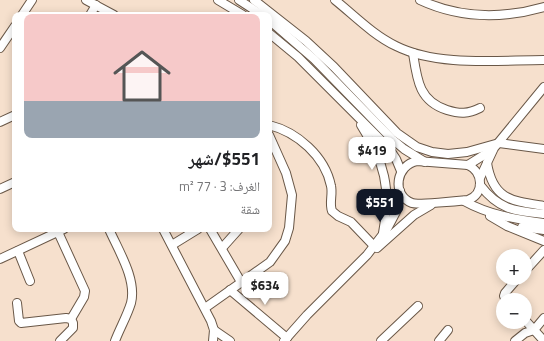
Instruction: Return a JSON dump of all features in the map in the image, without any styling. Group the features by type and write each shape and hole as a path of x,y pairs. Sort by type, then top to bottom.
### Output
{"street":[{"path":"24,12 32,0"},
{"path":"86,0 109,12"},
{"path":"218,0 238,12"},
{"path":"239,0 257,12"},
{"path":"254,0 270,12"},
{"path":"335,0 375,33 396,46 413,53 437,59 455,60 544,60"},
{"path":"420,0 444,9 471,15 511,15 544,7"},
{"path":"92,12 96,5"},
{"path":"272,14 320,54 390,131 404,149 425,162"},
{"path":"272,23 314,59 390,131 422,149 437,153 461,153 497,145 544,149"},
{"path":"0,48 12,30"},
{"path":"272,36 298,58 388,147 396,159 401,171"},
{"path":"413,53 420,89 428,100 439,107 458,113 470,113 480,108"},
{"path":"544,87 497,145 487,163 480,181 478,192 474,197 464,201 440,201 420,204 413,203 406,200 400,191 398,182 401,171 413,162 468,165 474,168 480,181 494,201 544,214"},
{"path":"352,110 374,146 381,166 387,201 382,236"},
{"path":"0,122 12,116"},
{"path":"272,126 283,129 296,136 313,151 331,183 332,211 338,216 351,222 374,246"},
{"path":"205,308 270,262 285,241 289,228 292,208 290,184 272,142"},
{"path":"468,165 497,145"},
{"path":"487,163 489,175 496,189 514,206 544,206"},
{"path":"0,189 12,183"},
{"path":"367,255 391,224 396,212 400,191"},
{"path":"230,290 286,339 367,255 414,215 440,201"},
{"path":"464,201 483,210 509,218 544,223"},
{"path":"483,210 507,226 544,241"},
{"path":"507,226 544,230"},
{"path":"0,259 57,232"},
{"path":"62,232 85,291 84,297 71,319"},
{"path":"110,232 127,270 132,292 128,313 115,341"},
{"path":"165,232 205,308 214,330 213,341"},
{"path":"172,245 193,232"},
{"path":"212,232 241,282"},
{"path":"222,248 236,232"},
{"path":"532,263 544,250"},
{"path":"18,251 30,281"},
{"path":"505,293 512,285"},
{"path":"17,303 19,321 21,323 66,318 71,319"},
{"path":"381,341 418,306"},
{"path":"515,341 525,333 534,330 544,318"},
{"path":"60,341 67,336 73,328 74,323 71,319"},
{"path":"214,330 230,341"},
{"path":"439,341 448,330"},
{"path":"534,330 544,341"}]}
